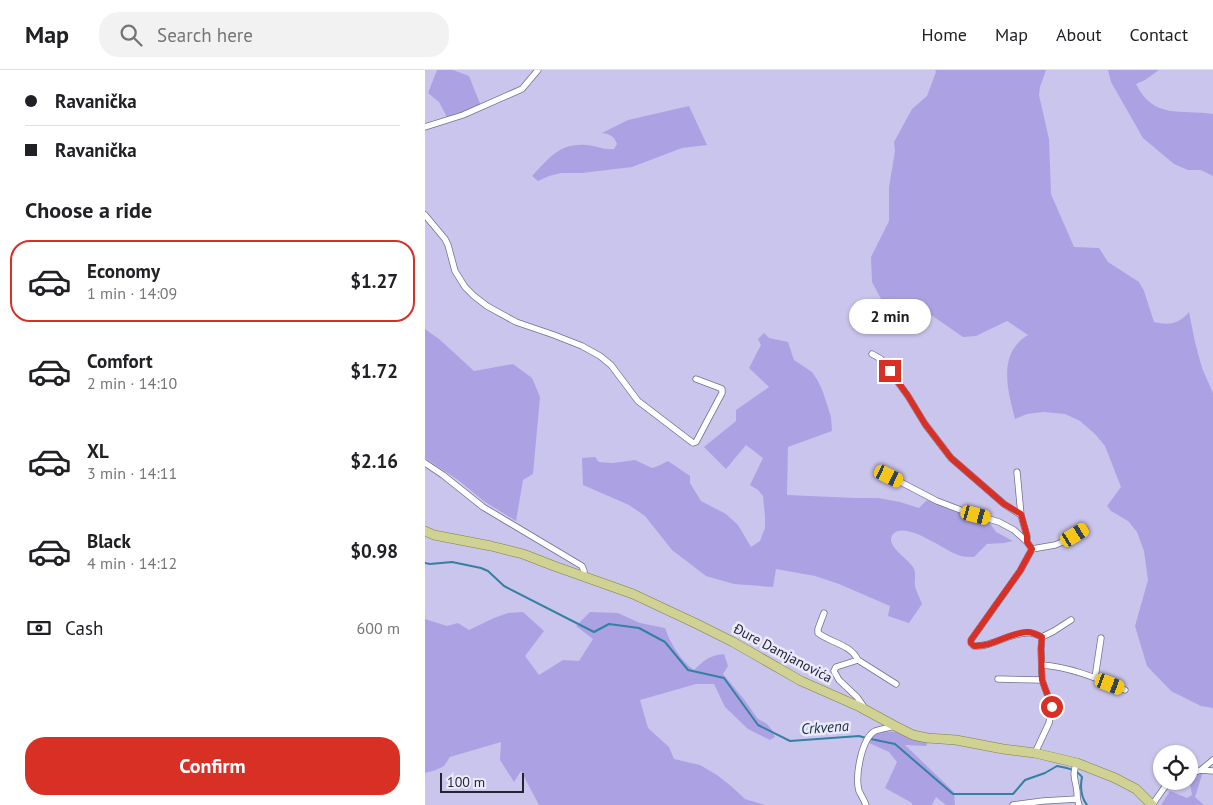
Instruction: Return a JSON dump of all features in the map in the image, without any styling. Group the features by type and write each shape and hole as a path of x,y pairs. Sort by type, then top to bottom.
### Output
{"main road":[{"name":"Đure Damjanovića","path":"425,531 523,554 633,594 733,642 801,681 867,710 913,735 1035,753 1075,768 1115,778 1136,789 1152,805"}],"street":[{"path":"425,127 463,115 522,89 538,70"},
{"path":"425,215 445,239 455,271 465,287 475,296 487,306 516,322 582,346 600,356 611,365 638,401 693,443 697,442 722,393 722,389 696,379"},
{"path":"872,354 881,359 908,396 925,424 951,458 1004,504 1021,514"},
{"path":"425,463 483,507 582,566 584,577"},
{"path":"1017,472 1021,514 1027,542"},
{"path":"889,476 937,501 999,522 1014,530 1032,549"},
{"path":"1032,549 1055,545 1085,530"},
{"path":"1032,549 1020,571 971,640 971,643 974,646 989,645 1011,636 1029,632 1042,637 1071,620"},
{"path":"824,613 818,633 849,648 858,660 896,684"},
{"path":"1035,753 1049,723 1052,707 1042,680 1042,637"},
{"path":"1095,678 1101,638"},
{"path":"858,660 837,667 834,671 839,680 857,697 867,710"},
{"path":"1042,665 1061,667 1125,690"},
{"path":"998,679 1042,680"},
{"path":"866,805 859,790 857,777 866,742 876,731 895,726"},
{"path":"1198,771 1213,760"},
{"path":"1013,805 1043,801 1071,800 1078,802 1075,768"},
{"path":"1201,770 1213,771"},
{"path":"1152,805 1163,790"}],"shaded area":[{"path":"437,70 453,70 469,76 481,106 448,119 439,102 428,93"},
{"path":"935,70 1046,70 1039,95 1049,139 1051,194 1074,247 1099,248 1108,262 1139,282 1144,291 1154,322 1164,324 1177,322 1189,312 1202,368 1213,393 1213,708 1201,706 1171,691 1147,666 1135,626 1148,580 1144,551 1137,532 1128,521 1111,511 1107,506 1121,487 1105,446 1080,421 1065,414 1043,412 1027,414 1015,419 1008,389 1007,369 1013,350 1028,335 1007,321 976,336 963,337 911,301 881,299 872,282 871,257 889,221 889,187 895,151 894,142 912,109 927,96 936,72"},
{"path":"1108,70 1159,70 1136,84 1151,103 1169,111 1213,114 1213,176 1201,170 1188,170 1174,164 1143,138 1111,82"},
{"path":"689,106 707,145 682,148 632,167 582,173 561,173 538,181 532,176 550,157 562,149 569,146 587,145 614,149 617,144 615,139 602,133 628,120"},
{"path":"425,329 439,339 474,371 513,364 532,378 540,397 533,474 523,480 516,521 485,502 458,480 425,458"},
{"path":"764,333 769,338 788,342 794,360 812,372 823,392 831,417 832,431 788,447 787,495 878,498 919,508 927,500 969,517 989,522 996,532 1013,541 987,544 974,557 968,557 958,555 908,531 894,533 891,538 892,544 914,569 915,586 922,604 909,623 888,616 890,606 815,576 776,569 773,587 734,584 706,576 672,550 645,516 629,505 583,485 582,458 595,457 599,462 613,463 635,460 652,468 668,461 690,476 690,483 701,501 726,514 738,525 751,547 760,541 765,528 763,496 750,485 763,458 746,445 726,469 704,447 736,421 736,410 769,387 749,368 761,345 758,339"},
{"path":"523,612 544,631 525,656 539,675 563,660 579,661 593,639 576,626 590,612 618,613 640,623 665,628 677,651 694,670 708,659 724,654 728,666 723,674 758,719 767,724 772,730 775,737 770,740 748,729 725,707 714,684 696,684 640,700 648,728 669,747 674,759 700,765 717,775 745,799 765,805 539,805 521,771 514,782 500,760 501,742 450,757 444,766 425,773 425,619 447,626 458,623 469,630 508,613"},
{"path":"879,731 899,732 928,742 926,746 905,745 954,792 955,805 946,805 936,797 932,805 912,805 912,803 885,788 897,762 889,752 867,742"},
{"path":"1203,772 1198,788 1198,774"},
{"path":"1191,790 1197,790 1195,797 1204,805 1161,805 1170,791 1187,798 1192,795"}],"waterway":[{"name":"Crkvena","path":"425,563 452,562 481,568 488,571 504,586 594,632 609,624 639,628 665,642 688,670 724,678 758,725 790,741 859,736 866,738"},
{"name":"Crkvena","path":"871,739 895,744 953,794 1013,794 1025,780 1045,773 1057,766 1071,769 1082,777 1081,792 1087,805"}],"route":[{"path":"890,371 925,424 951,458 1004,504 1021,514 1027,542 1032,549 1020,571 971,640 971,643 974,646 989,645 1011,636 1029,632 1042,637 1042,680 1052,707"}]}
